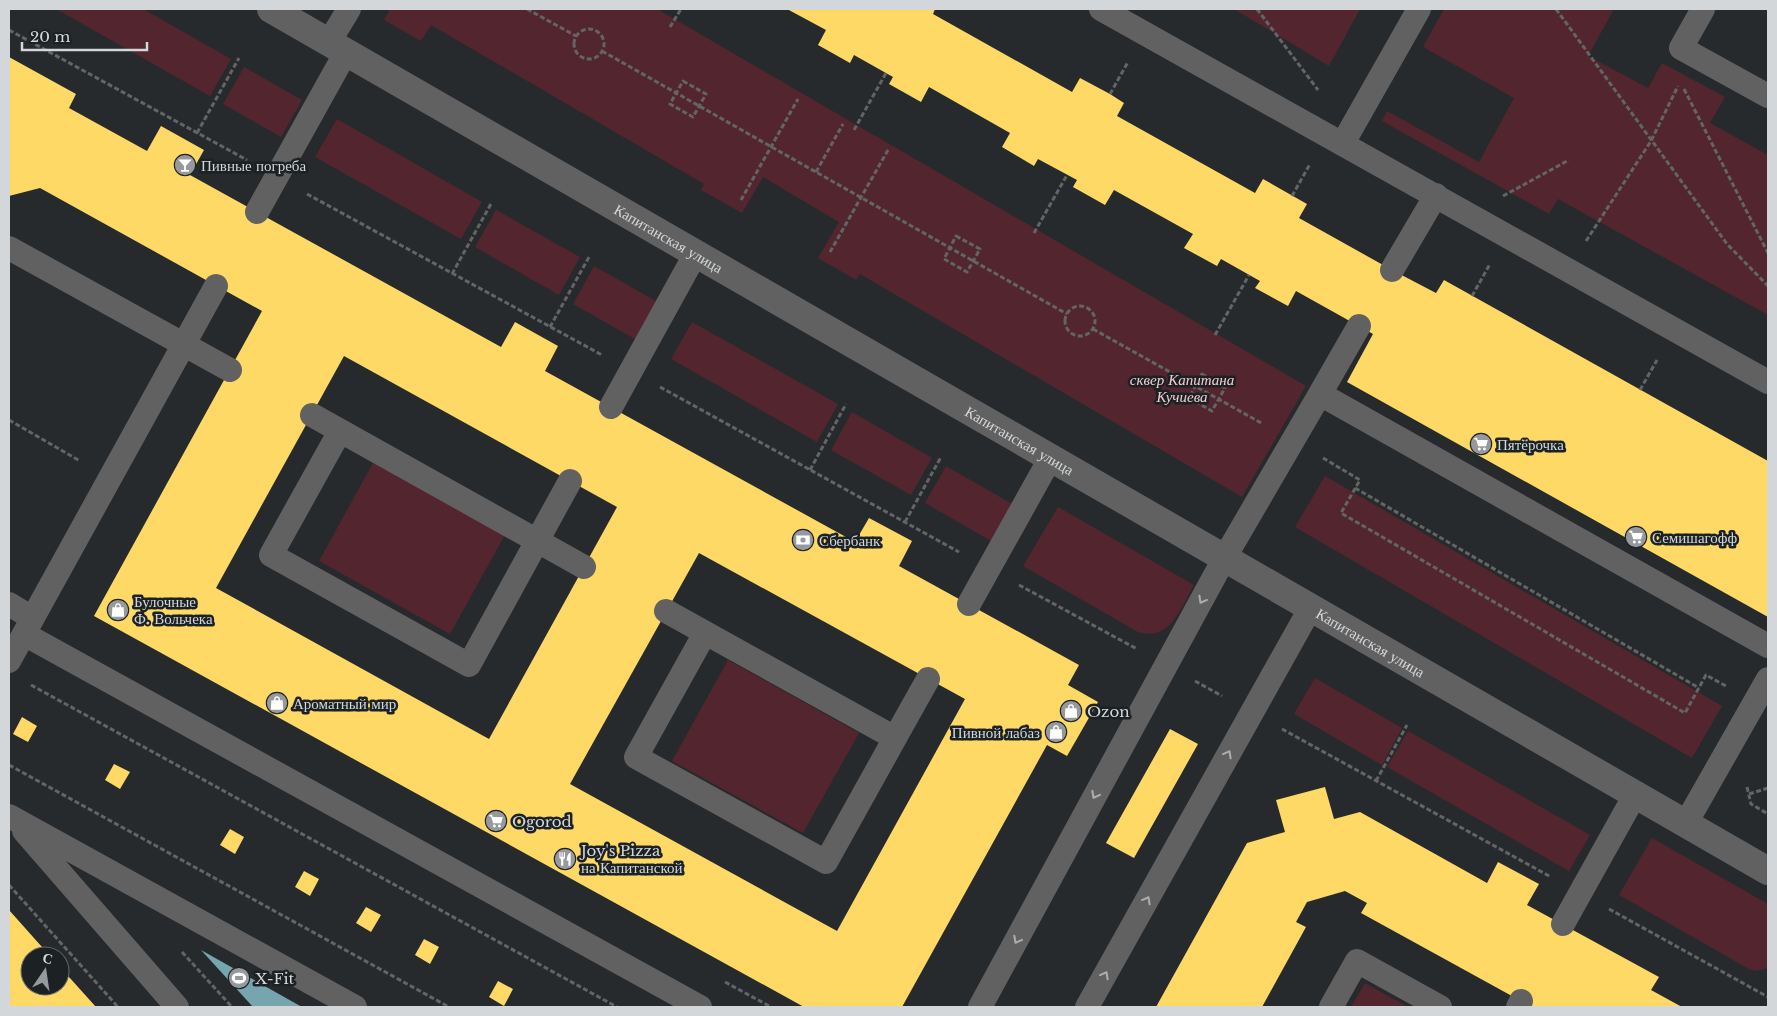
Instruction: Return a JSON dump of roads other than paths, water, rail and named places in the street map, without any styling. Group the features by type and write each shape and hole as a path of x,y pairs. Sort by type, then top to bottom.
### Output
{"street":[{"name":"Капитанская улица","path":"271,9 1636,793 1768,871"}],"lane":[{"path":"257,212 337,47 349,9"},
{"path":"1101,9 1346,137 1436,195 1768,382"},
{"path":"1346,137 1419,9"},
{"path":"1703,9 1681,48 1768,96"},
{"path":"1392,270 1436,195"},
{"path":"9,248 230,370"},
{"path":"611,407 696,253"},
{"path":"9,661 216,286"},
{"path":"980,1007 1225,557 1359,326"},
{"path":"1320,394 1768,646"},
{"path":"312,415 584,567"},
{"path":"340,431 271,555 468,665 570,481"},
{"path":"969,604 1051,458"},
{"path":"9,604 28,626 700,1007"},
{"path":"1087,1007 1311,607"},
{"path":"666,611 895,738"},
{"path":"705,633 636,757 826,862 928,679"},
{"path":"1686,823 1768,678"},
{"path":"1563,924 1636,793"},
{"path":"11,818 177,1007"},
{"path":"11,818 355,1007"},
{"path":"1331,1007 1357,961 1440,1007"}],"place":[{"name":"Пивные погреба","path":"185,165"},
{"name":"Пятёрочка","path":"1481,444"},
{"name":"Семишагофф","path":"1636,537"},
{"name":"Сбербанк","path":"803,540"},
{"name":"Булочные Ф. Вольчека","path":"118,610"},
{"name":"Ароматный мир","path":"277,703"},
{"name":"Ozon","path":"1071,711"},
{"name":"Пивной лабаз","path":"1056,732"},
{"name":"Ogorod","path":"496,821"},
{"name":"Joy's Pizza на Капитанской","path":"565,859"},
{"name":"X-Fit","path":"239,978"}],"park label":[{"name":"сквер Капитана Кучиева","path":"1182,388"}]}
